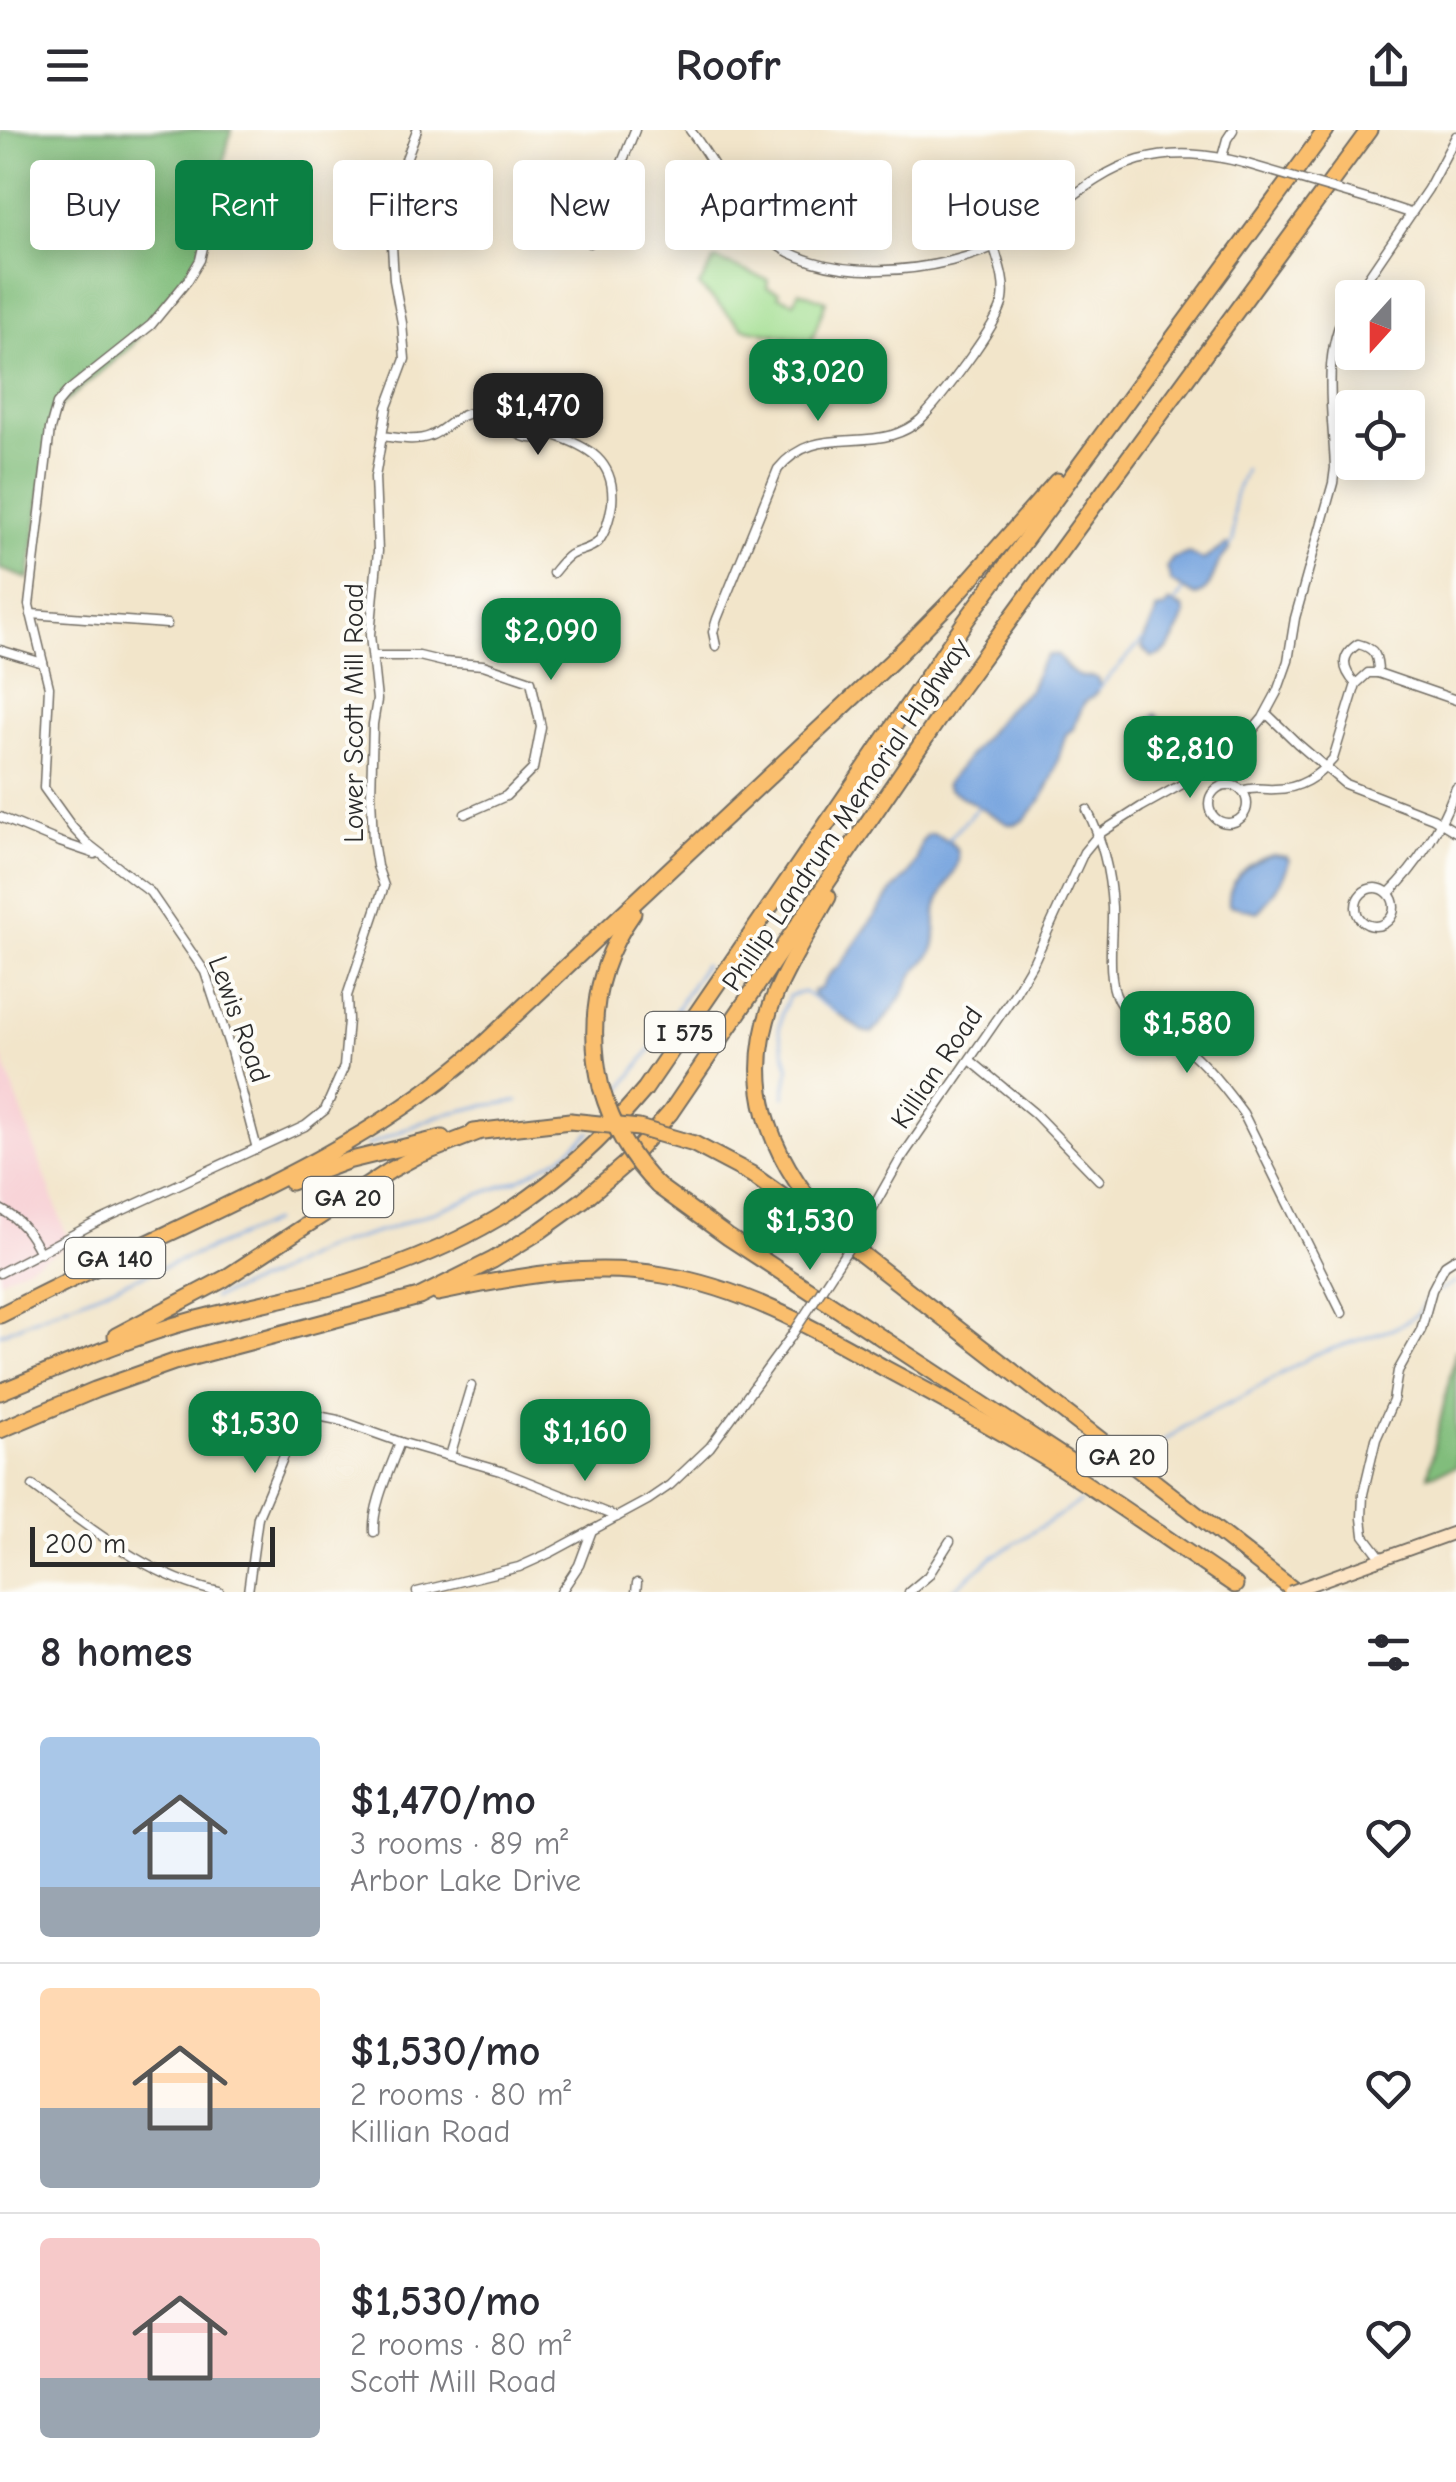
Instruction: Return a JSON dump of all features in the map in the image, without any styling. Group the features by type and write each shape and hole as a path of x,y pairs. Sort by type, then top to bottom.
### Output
{"highway":[{"name":"Phillip Landrum Memorial Highway","path":"0,1392 137,1336 346,1282 429,1254 514,1210 593,1147 645,1089 944,650 1326,130"},
{"name":"Phillip Landrum Memorial Highway","path":"0,1430 174,1362 419,1297 493,1260 599,1188 646,1143 692,1082 1020,604 1369,130"},
{"path":"231,1204 352,1142 428,1091 472,1055 894,660 951,602 1114,417"},
{"path":"846,1242 806,1197 779,1154 764,1108 761,1061 764,1031 778,988 870,821"},
{"path":"646,893 614,943 598,992 594,1039 600,1087 619,1136 638,1164 658,1186 728,1237 1110,1488 1239,1589"},
{"name":"GA 20","path":"42,1375 224,1279 417,1156 481,1131 570,1121 639,1128 694,1144 760,1180 846,1242 1293,1592"},
{"name":"GA 140","path":"0,1315 231,1204 347,1161 481,1131"},
{"name":"GA 20","path":"419,1297 513,1277 607,1269 662,1274 720,1288 806,1325 983,1422 1055,1464 1239,1589"}],"street":[{"name":"Lower Scott Mill Road","path":"0,1272 95,1223 306,1126 325,1110 344,1067 347,996 384,886 372,841 377,700 370,636 378,551 374,476 391,393 405,358 394,280 390,211 416,130"},
{"path":"623,160 635,130"},
{"path":"690,130 760,231 788,250 820,264 848,270 911,268 953,261 985,250"},
{"path":"1222,157 1233,130"},
{"name":"Killian Road","path":"1366,280 1439,170 1456,136"},
{"path":"1075,192 1129,163 1160,156 1205,154 1410,213"},
{"name":"Lewis Road","path":"202,250 188,280 151,325 57,404 50,429 29,604 50,688 44,788 72,827 150,892 205,972 257,1149"},
{"path":"716,646 712,632 778,470 802,448 826,441 892,435 919,421 959,372 1003,304 1002,274 995,250"},
{"name":"Killian Road","path":"416,1592 520,1567 665,1488 703,1455 790,1338 861,1229 900,1160 1014,995 1034,961 1084,852 1099,834 1216,766 1243,742 1266,713 1288,661 1295,618 1335,468 1335,344"},
{"path":"382,436 416,440 433,436 460,415 478,412 528,439 538,440 551,434 588,451 608,467 613,487 611,510 596,544 572,554 554,573"},
{"path":"31,614 167,624"},
{"path":"1356,684 1344,662 1348,651 1358,644 1368,646 1376,657 1378,673"},
{"path":"0,650 43,662"},
{"path":"374,656 419,656 483,665 531,681 541,727 533,769 506,796 465,814"},
{"path":"1242,791 1250,787 1293,788 1325,768 1333,759 1356,684 1368,673 1456,700"},
{"path":"1266,713 1345,784 1412,809 1456,832"},
{"path":"1229,784 1242,791 1247,804 1240,818 1227,822 1214,816 1209,802 1215,790 1229,784"},
{"path":"1389,894 1424,853 1456,788"},
{"path":"1087,810 1107,861 1116,998 1127,1012 1173,1039 1191,1055 1243,1112 1342,1313"},
{"path":"0,817 104,857"},
{"path":"1378,888 1389,894 1394,905 1387,922 1375,926 1358,918 1355,906 1360,894 1378,888"},
{"path":"970,1060 1034,1113 1099,1180"},
{"path":"0,1208 22,1223 40,1253"},
{"path":"1383,1560 1364,1536 1362,1518 1376,1439 1393,1401 1398,1371 1421,1330 1438,1275 1456,1258"},
{"path":"450,1456 471,1386"},
{"path":"248,1592 258,1517 296,1425 306,1417 338,1420 500,1471 617,1517"},
{"path":"374,1532 378,1505 400,1442"},
{"path":"33,1486 151,1566 220,1592"},
{"path":"561,1592 578,1565 592,1530"},
{"path":"1293,1592 1456,1532"},
{"path":"909,1592 928,1576 950,1541"}],"shaded area":[{"path":"0,1051 70,1245 0,1280"}],"green space":[{"path":"0,130 231,130 224,160 175,160 175,250 204,251 130,348 54,411 29,579 0,569"},
{"path":"715,259 768,280 767,288 779,292 778,296 794,302 799,291 826,301 811,342 743,328 699,286"},
{"path":"1456,1349 1456,1467 1428,1476"}],"water":[{"path":"1227,544 1230,548 1202,592 1196,596 1171,582 1167,567 1172,559 1189,553 1203,560"},
{"path":"1170,602 1183,608 1185,614 1169,647 1152,657 1142,648 1143,643 1156,610"},
{"path":"1048,655 1057,655 1076,675 1097,678 1100,686 1084,703 1073,729 1066,734 1042,799 1024,820 1008,824 946,784 1007,709 1030,690"},
{"path":"1156,714 1177,726 1177,731 1160,739 1140,737 1137,733"},
{"path":"933,834 955,848 958,856 936,909 935,945 884,1020 872,1033 862,1031 813,995 813,991 820,989 842,963 892,891 910,873 921,843"},
{"path":"1273,855 1287,857 1288,866 1261,908 1257,912 1229,905 1232,887 1241,872"}],"waterway":[{"path":"1229,546 1233,542 1234,497 1245,469"},
{"path":"1175,603 1183,590"},
{"path":"1097,690 1143,640"},
{"path":"948,840 979,806"},
{"path":"613,1101 704,965"},
{"path":"784,1097 789,1069 779,1030 789,996 804,992 837,1013"},
{"path":"366,1146 437,1116 518,1101"},
{"path":"213,1298 269,1277 323,1249 518,1180 562,1156 591,1132"},
{"path":"0,1334 272,1222"},
{"path":"1438,1291 1456,1282"},
{"path":"1144,1455 1194,1420 1313,1355 1393,1329 1418,1314 1425,1300"},
{"path":"950,1592 990,1559 1080,1502"}]}
